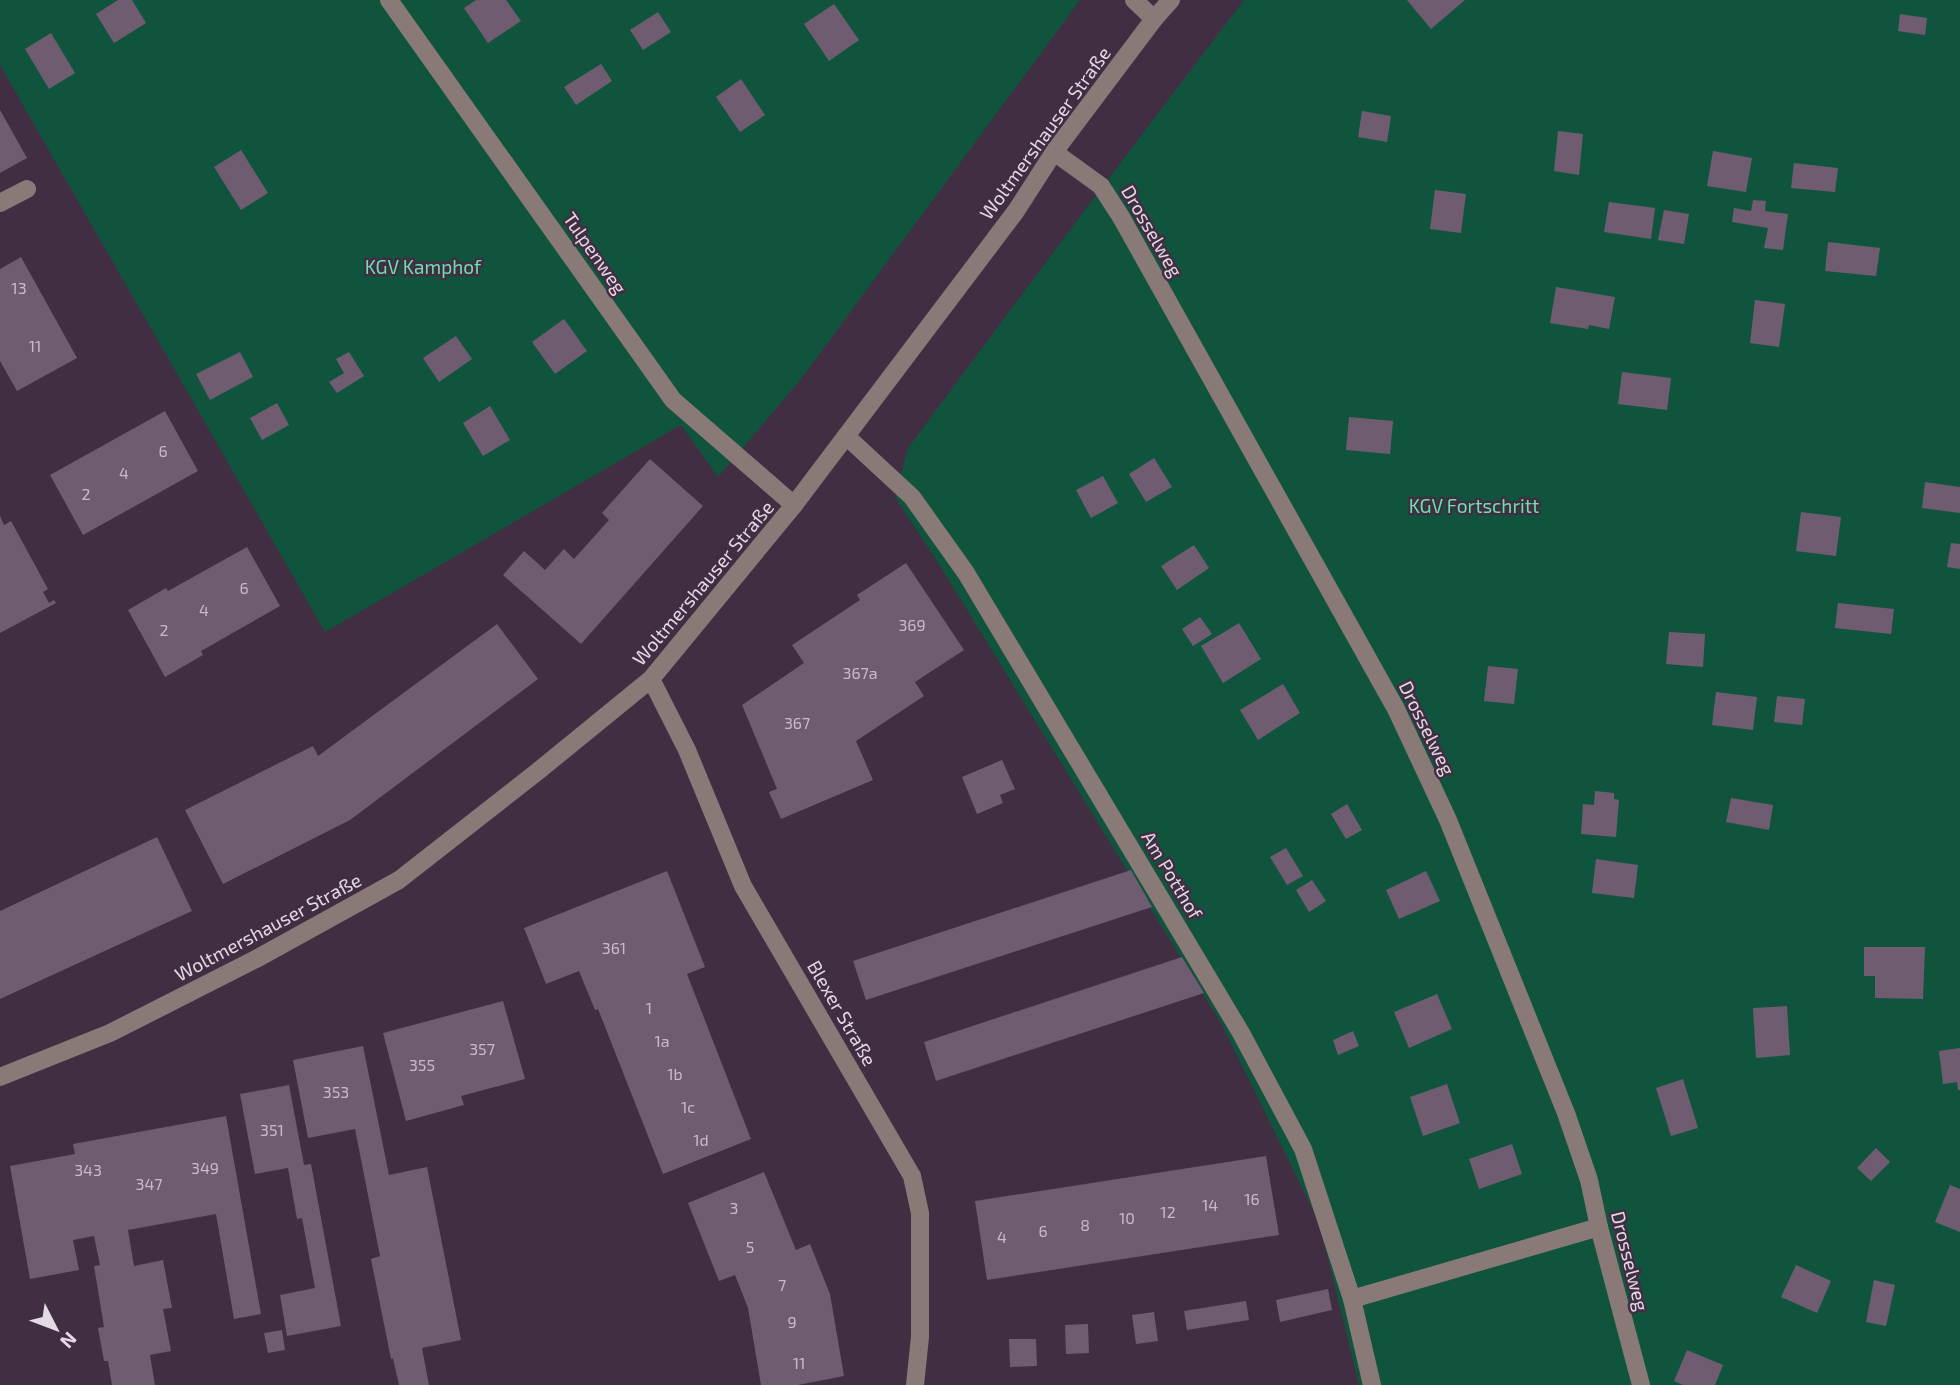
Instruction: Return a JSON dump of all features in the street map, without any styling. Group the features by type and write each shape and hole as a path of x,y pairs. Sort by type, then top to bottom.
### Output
{"street":[{"name":"Tulpenweg","path":"389,0 673,400 794,505"},
{"path":"1134,0 1154,19"},
{"name":"Woltmershauser Straße","path":"0,1077 110,1034 256,959 399,880 652,679 794,505 1016,211 1054,152 1171,0"},
{"name":"Drosselweg","path":"1054,152 1101,186 1121,218 1396,709 1448,820 1566,1113 1589,1180 1641,1385"},
{"path":"0,203 27,188"},
{"name":"Am Potthof","path":"846,436 912,497 966,573 1241,1033 1303,1149 1352,1299 1372,1385"},
{"name":"Blexer Straße","path":"652,679 687,750 743,886 912,1175 920,1213 920,1337 915,1385"},
{"path":"1352,1299 1599,1227"}],"green space":[{"name":"KGV Kamphof","path":"0,0 1080,0 801,379 718,477 681,425 325,632 0,65"},
{"name":"KGV Fortschritt","path":"1244,0 1960,0 1960,1385 1359,1385 1319,1222 1221,1023 895,497 908,448"}],"building":[{"path":"118,0 132,0 146,23 114,43 96,14"},
{"path":"476,0 506,0 521,21 488,43 464,8"},
{"path":"1407,0 1465,0 1431,29"},
{"path":"834,4 859,40 829,61 804,24"},
{"path":"658,12 671,32 643,50 630,30"},
{"path":"1900,14 1927,18 1925,35 1898,31"},
{"path":"51,33 75,73 49,89 25,49"},
{"path":"601,64 612,81 576,105 564,87"},
{"path":"741,79 765,115 740,132 716,97"},
{"path":"0,110 27,158 0,173"},
{"path":"1362,111 1391,116 1387,142 1358,137"},
{"path":"1558,131 1583,134 1579,175 1554,171"},
{"path":"241,150 268,193 241,210 214,167"},
{"path":"1713,151 1752,158 1746,192 1707,186"},
{"path":"1794,163 1838,168 1835,192 1791,188"},
{"path":"1435,190 1466,194 1461,233 1430,229"},
{"path":"1753,200 1766,201 1765,211 1788,214 1783,250 1764,248 1768,228 1732,222 1734,208 1751,211"},
{"path":"1609,202 1655,208 1651,239 1604,232"},
{"path":"1664,210 1689,214 1684,244 1658,240"},
{"path":"1828,242 1880,248 1876,276 1825,271"},
{"path":"21,257 77,358 17,391 0,361 0,269"},
{"path":"1556,287 1615,297 1609,329 1589,325 1588,329 1550,323"},
{"path":"1755,300 1785,304 1779,347 1750,343"},
{"path":"564,319 587,351 555,374 532,342"},
{"path":"456,336 472,359 439,382 423,358"},
{"path":"240,352 253,377 210,400 196,374"},
{"path":"349,352 364,376 337,393 329,382 344,373 336,359"},
{"path":"1622,372 1671,378 1667,410 1618,404"},
{"path":"277,403 289,425 262,440 250,418"},
{"path":"490,406 510,440 483,456 463,423"},
{"path":"165,411 198,471 83,535 50,475"},
{"path":"1349,417 1393,421 1390,454 1346,450"},
{"path":"1154,458 1172,487 1146,502 1129,474"},
{"path":"650,459 703,506 581,644 503,575 524,551 545,570 564,549 574,559 609,520 602,513"},
{"path":"1103,476 1118,503 1091,518 1076,490"},
{"path":"1925,482 1960,487 1960,513 1922,508"},
{"path":"1801,512 1841,517 1836,556 1796,551"},
{"path":"0,516 4,525 11,521 48,589 43,592 49,603 54,600 56,603 0,633"},
{"path":"1951,543 1960,544 1960,569 1947,567"},
{"path":"1194,545 1209,568 1177,590 1161,566"},
{"path":"247,547 280,606 201,651 203,655 165,677 128,610"},
{"path":"906,563 964,650 915,682 924,696 856,741 873,780 781,819 769,792 777,789 742,705 804,663 792,645 860,600 857,595"},
{"path":"1838,603 1894,609 1891,634 1835,628"},
{"path":"1200,617 1212,634 1193,646 1182,629"},
{"path":"1239,623 1261,659 1223,683 1201,646"},
{"path":"497,624 538,679 350,820 223,884 185,810 313,746 318,756"},
{"path":"1669,632 1705,634 1703,667 1666,664"},
{"path":"1488,666 1518,669 1514,704 1484,701"},
{"path":"1283,684 1300,713 1258,740 1240,710"},
{"path":"1716,692 1757,697 1753,730 1712,725"},
{"path":"1777,696 1805,699 1802,725 1774,722"},
{"path":"1002,760 1015,789 1000,795 1003,803 977,814 962,777"},
{"path":"1595,791 1614,793 1614,799 1619,800 1616,837 1581,834 1583,804 1594,805"},
{"path":"1731,798 1773,805 1769,830 1726,822"},
{"path":"1347,804 1362,830 1346,839 1331,814"},
{"path":"157,837 192,911 0,999 0,911"},
{"path":"1286,848 1303,876 1287,885 1270,857"},
{"path":"1596,859 1638,865 1634,898 1592,893"},
{"path":"1131,870 1152,907 866,1000 853,961"},
{"path":"667,871 705,967 687,974 751,1139 663,1174 598,1009 595,1010 579,971 546,984 524,928"},
{"path":"1426,871 1440,901 1399,919 1386,890"},
{"path":"1312,880 1326,901 1309,912 1296,890"},
{"path":"1864,947 1925,947 1923,999 1875,998 1875,976 1864,976"},
{"path":"1182,957 1204,993 936,1081 924,1042"},
{"path":"1437,994 1452,1029 1409,1048 1394,1012"},
{"path":"503,1001 525,1079 461,1096 464,1105 406,1121 383,1033"},
{"path":"1787,1006 1790,1055 1756,1058 1753,1008"},
{"path":"1353,1031 1359,1046 1338,1055 1333,1040"},
{"path":"363,1046 389,1175 427,1167 461,1340 422,1348 429,1385 399,1385 393,1358 391,1359 371,1259 380,1256 355,1129 308,1138 293,1060"},
{"path":"1960,1048 1958,1090 1957,1082 1943,1084 1939,1051"},
{"path":"1683,1079 1698,1128 1671,1136 1656,1088"},
{"path":"1447,1084 1460,1123 1423,1136 1410,1097"},
{"path":"289,1085 304,1165 311,1164 341,1326 287,1336 280,1295 315,1288 302,1218 297,1219 288,1168 255,1174 240,1094"},
{"path":"226,1116 261,1314 234,1319 216,1214 128,1230 134,1266 163,1260 172,1308 163,1309 171,1351 150,1355 155,1385 112,1385 98,1328 104,1327 94,1266 100,1265 94,1236 73,1240 79,1270 30,1279 10,1166 75,1154 73,1144"},
{"path":"1512,1144 1522,1174 1479,1189 1469,1159"},
{"path":"1876,1148 1890,1162 1871,1181 1857,1168"},
{"path":"1266,1156 1279,1235 987,1280 975,1201"},
{"path":"764,1172 796,1250 810,1244 830,1294 844,1376 798,1385 761,1385 748,1308 735,1275 719,1281 688,1203"},
{"path":"1950,1185 1960,1189 1960,1232 1935,1222"},
{"path":"1796,1265 1831,1281 1817,1313 1781,1297"},
{"path":"1874,1280 1895,1285 1886,1326 1866,1322"},
{"path":"1328,1289 1332,1310 1280,1322 1276,1300"},
{"path":"1246,1301 1249,1320 1187,1330 1184,1311"},
{"path":"1154,1312 1158,1341 1136,1344 1132,1315"},
{"path":"1088,1324 1089,1353 1066,1354 1065,1325"},
{"path":"282,1330 285,1350 268,1353 264,1333"},
{"path":"1009,1339 1036,1339 1037,1366 1010,1367"},
{"path":"1687,1350 1723,1365 1715,1385 1683,1385 1674,1381"}]}
